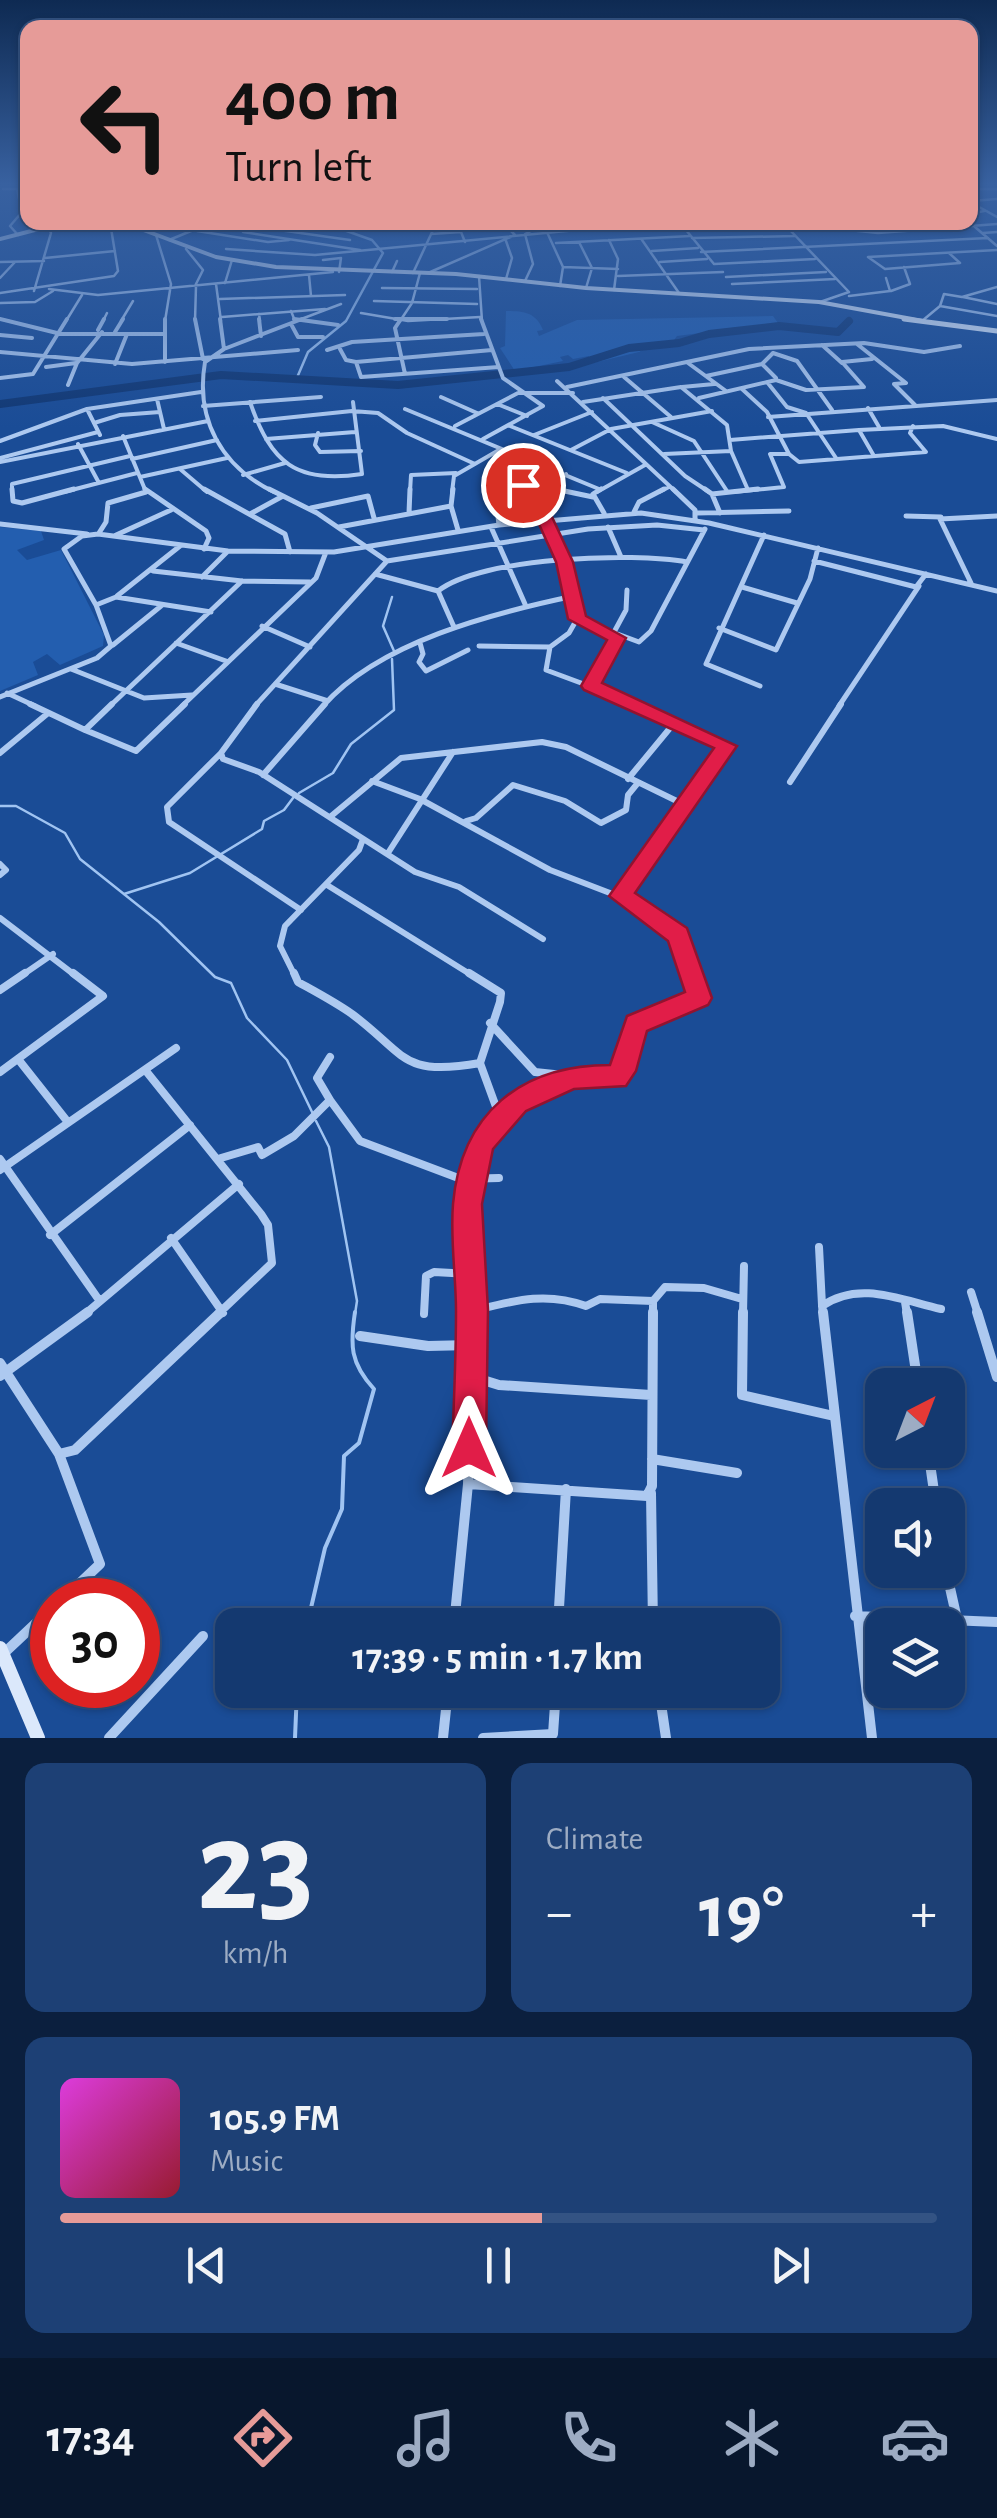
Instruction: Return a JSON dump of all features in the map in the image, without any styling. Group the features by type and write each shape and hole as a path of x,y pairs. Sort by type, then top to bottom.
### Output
{"street":[{"path":"34,291 42,265"},
{"path":"0,293 51,290 111,277 118,272 117,265"},
{"path":"164,265 170,288 165,362"},
{"path":"200,265 204,270 195,286 195,320 206,358 201,392 208,421 227,458 243,474 310,508 339,527 362,550 387,561"},
{"path":"225,284 231,265"},
{"path":"276,265 336,272"},
{"path":"336,272 338,265"},
{"path":"392,272 395,265"},
{"path":"404,374 394,328 412,303 418,265"},
{"path":"428,274 444,265"},
{"path":"506,279 510,265"},
{"path":"525,281 533,265"},
{"path":"586,288 591,265"},
{"path":"614,290 617,265"},
{"path":"661,265 679,293"},
{"path":"715,265 732,284 735,296"},
{"path":"822,265 849,292 842,296"},
{"path":"879,265 925,265"},
{"path":"560,286 563,267 618,268"},
{"path":"819,302 910,284 904,267"},
{"path":"0,302 33,302 51,290 82,296 336,272 392,272 819,302 922,321 996,328"},
{"path":"618,276 827,272"},
{"path":"309,275 311,296"},
{"path":"479,276 477,304 500,376 518,393 543,406 483,440"},
{"path":"886,278 890,291"},
{"path":"732,284 836,279"},
{"path":"768,283 776,299"},
{"path":"216,284 224,350"},
{"path":"382,288 477,290"},
{"path":"962,296 997,290"},
{"path":"922,321 940,306 944,294 997,304"},
{"path":"0,378 33,374 82,296"},
{"path":"220,299 345,296"},
{"path":"114,332 133,301"},
{"path":"374,301 477,304"},
{"path":"206,358 341,304"},
{"path":"940,306 997,316"},
{"path":"222,317 331,308"},
{"path":"291,311 298,337 323,337"},
{"path":"68,385 107,313"},
{"path":"360,313 400,321 480,316"},
{"path":"259,314 261,336"},
{"path":"0,319 58,332 165,334"},
{"path":"293,323 338,325"},
{"path":"0,333 16,324"},
{"path":"14,336 26,326"},
{"path":"0,333 32,338"},
{"path":"115,364 128,333"},
{"path":"327,350 340,349 346,343 484,334"},
{"path":"856,343 872,359"},
{"path":"567,387 737,351 856,343 924,352 960,346"},
{"path":"699,398 776,380 779,384 820,391 865,386 822,344"},
{"path":"706,376 762,364 772,353 787,347"},
{"path":"340,349 346,360 356,362 492,350"},
{"path":"0,352 115,364 298,350"},
{"path":"772,353 797,361 832,410"},
{"path":"842,363 872,359 884,362 906,384 894,384 915,406"},
{"path":"46,367 80,362"},
{"path":"356,362 361,377 499,368"},
{"path":"687,362 727,392"},
{"path":"762,364 779,384"},
{"path":"624,377 637,392 672,417"},
{"path":"557,381 611,429 696,516 997,591"},
{"path":"766,382 787,406 806,413 836,460"},
{"path":"582,402 716,384"},
{"path":"681,387 727,424 731,451 748,490"},
{"path":"742,388 768,417 789,454 799,462 926,452 910,433 913,426"},
{"path":"0,441 88,409 201,392"},
{"path":"454,426 518,393 572,393"},
{"path":"203,406 322,396"},
{"path":"441,398 478,413"},
{"path":"603,398 712,494 720,513"},
{"path":"157,399 164,429"},
{"path":"768,417 997,400"},
{"path":"250,402 266,439 285,463 306,477 358,476 363,472 353,402"},
{"path":"496,404 527,416"},
{"path":"868,408 878,427"},
{"path":"88,409 102,440"},
{"path":"405,409 600,489"},
{"path":"256,421 352,411 384,414 407,433 475,464"},
{"path":"572,450 611,429 713,411"},
{"path":"94,423 115,416 160,412"},
{"path":"533,435 592,412"},
{"path":"0,460 208,421"},
{"path":"650,421 682,432 728,492"},
{"path":"509,425 627,474"},
{"path":"730,440 778,433 913,426 944,426 997,439"},
{"path":"858,430 874,456"},
{"path":"0,460 98,432"},
{"path":"266,439 355,432"},
{"path":"318,434 315,445 320,452 361,450"},
{"path":"122,436 146,492 206,531 209,538 204,549"},
{"path":"217,440 12,484 13,501 22,504 227,458"},
{"path":"78,444 100,484"},
{"path":"409,513 411,474 458,473 500,449"},
{"path":"635,453 658,450"},
{"path":"664,454 731,451"},
{"path":"712,494 783,488 768,456 789,454"},
{"path":"499,525 494,496 502,480 533,461"},
{"path":"243,474 285,463"},
{"path":"592,497 645,465"},
{"path":"180,469 210,495 285,534 287,550"},
{"path":"458,473 451,506 458,530"},
{"path":"479,646 550,648 569,633 577,619 564,562 537,502 544,490 566,474"},
{"path":"502,480 592,497 604,513"},
{"path":"634,512 639,502 669,487"},
{"path":"98,534 106,522 108,503 146,492"},
{"path":"249,514 284,496"},
{"path":"310,508 368,496 374,518"},
{"path":"339,527 451,506"},
{"path":"114,536 171,510"},
{"path":"0,524 80,530 204,549 326,552 362,550 458,530 604,513 696,516 789,511"},
{"path":"906,516 997,516"},
{"path":"941,517 971,584"},
{"path":"577,619 636,642 650,634 709,522"},
{"path":"491,526 493,541 512,569 525,604"},
{"path":"300,910 270,892 230,856 169,822 168,806 221,753 275,684 387,561 493,541 608,527 704,530"},
{"path":"608,527 621,557"},
{"path":"87,534 64,549 96,605 111,646"},
{"path":"760,686 708,667 719,628 764,535"},
{"path":"412,538 419,553"},
{"path":"96,605 116,597 180,546"},
{"path":"719,628 728,635 776,650 818,548"},
{"path":"202,577 228,551"},
{"path":"4,695 134,751 310,582 326,552"},
{"path":"438,591 449,580 564,562 650,556 687,562"},
{"path":"814,561 919,586"},
{"path":"153,571 242,581 310,582"},
{"path":"375,574 414,588 438,591"},
{"path":"790,782 810,760 844,699 862,683 926,574"},
{"path":"85,730 242,581"},
{"path":"742,586 797,603"},
{"path":"614,634 626,610 626,590"},
{"path":"438,591 443,610 454,627"},
{"path":"263,775 346,680 454,627 525,604 574,596"},
{"path":"116,597 211,612"},
{"path":"4,695 98,658 162,605"},
{"path":"262,626 310,647"},
{"path":"591,686 594,673 618,639 614,634"},
{"path":"176,643 226,661"},
{"path":"420,643 424,654 419,662 426,671 468,650"},
{"path":"550,648 546,670 727,746 623,898"},
{"path":"70,668 149,699 192,695"},
{"path":"275,684 328,701"},
{"path":"0,753 47,714"},
{"path":"628,780 675,722"},
{"path":"330,817 401,758 550,742 685,804"},
{"path":"388,853 454,751"},
{"path":"221,753 229,762 263,775 420,874 459,888 542,938"},
{"path":"371,780 420,799 550,870 623,898 678,935 699,998 636,1024 622,1071 616,1077 535,1072 490,1023"},
{"path":"465,822 476,818 514,785 565,801 601,823 626,810 628,795 637,784"},
{"path":"364,839 360,850 284,926 280,946 301,986 352,1014 401,1060 441,1070 480,1063"},
{"path":"0,864 6,870 0,875"},
{"path":"327,885 502,993 500,1006 481,1044 480,1063 497,1104 498,1122"},
{"path":"0,918 53,954 103,996 0,1072"},
{"path":"0,990 53,954"},
{"path":"99,1300 2,1165 176,1048"},
{"path":"330,1057 317,1078 360,1141 470,1180 499,1178"},
{"path":"18,1059 67,1122"},
{"path":"59,1454 75,1450 224,1313 272,1263 268,1225 220,1158 146,1071"},
{"path":"456,1608 468,1484 470,1180 480,1142 511,1105 572,1077"},
{"path":"220,1158 258,1147 262,1155 267,1153 294,1136 330,1100"},
{"path":"50,1234 190,1125"},
{"path":"4,1375 239,1184"},
{"path":"172,1238 224,1313"},
{"path":"819,1247 855,1616 872,1738"},
{"path":"744,1266 742,1395 834,1416"},
{"path":"424,1315 426,1276 434,1272 470,1274"},
{"path":"653,1608 653,1302 664,1286 713,1287 742,1299"},
{"path":"822,1306 833,1296 858,1291 941,1309"},
{"path":"971,1292 992,1343 997,1377"},
{"path":"472,1310 530,1297 560,1297 586,1306 600,1299 653,1302"},
{"path":"905,1302 915,1368"},
{"path":"360,1336 428,1346 471,1345"},
{"path":"0,1364 59,1454 100,1564 85,1578"},
{"path":"470,1376 498,1385 651,1395"},
{"path":"652,1459 737,1473"},
{"path":"468,1484 651,1494"},
{"path":"559,1608 566,1489"},
{"path":"855,1616 865,1616"},
{"path":"965,1619 997,1622"},
{"path":"30,1627 1,1651 38,1738"},
{"path":"109,1738 203,1636"},
{"path":"443,1738 446,1708"},
{"path":"483,1738 553,1734 555,1708"},
{"path":"662,1708 667,1737"}],"shaded area":[{"path":"506,311 533,316 543,330 537,331 539,336 577,320 773,316 778,323 677,336 672,343 641,344 644,349 639,352 593,363 589,356 573,359 568,355 560,357 563,361 515,371 500,348 505,346"},
{"path":"0,527 41,531 44,540 17,550 27,560 61,550 104,635 103,646 60,665 47,654 33,662 38,675 0,691"}],"waterway":[{"path":"296,380 308,352 346,321 376,265"},
{"path":"0,404 221,375 398,385 569,367 629,348 679,343 709,334 779,326 838,332 849,321"},
{"path":"392,597 383,626 394,651"},
{"path":"299,793 333,773 351,744 394,710 392,659"},
{"path":"124,894 190,873 262,829 264,821 284,810 293,798"},
{"path":"0,806 16,806 65,833 80,859 159,922 215,977 231,983 247,1018 287,1060 313,1114"},
{"path":"316,1121 329,1147 357,1301 355,1314"},
{"path":"311,1608 325,1548 342,1509 344,1456 359,1443 374,1389 356,1362 352,1334 355,1312"},
{"path":"295,1738 296,1708"}],"route":[{"path":"469,1448 472,1310 467,1223 470,1180 480,1142 516,1102 572,1077 616,1077 622,1071 636,1024 699,998 678,935 636,910 621,896 727,746 591,686 594,673 602,667 618,639 577,619 564,562 537,502 544,490 523,485"}]}
